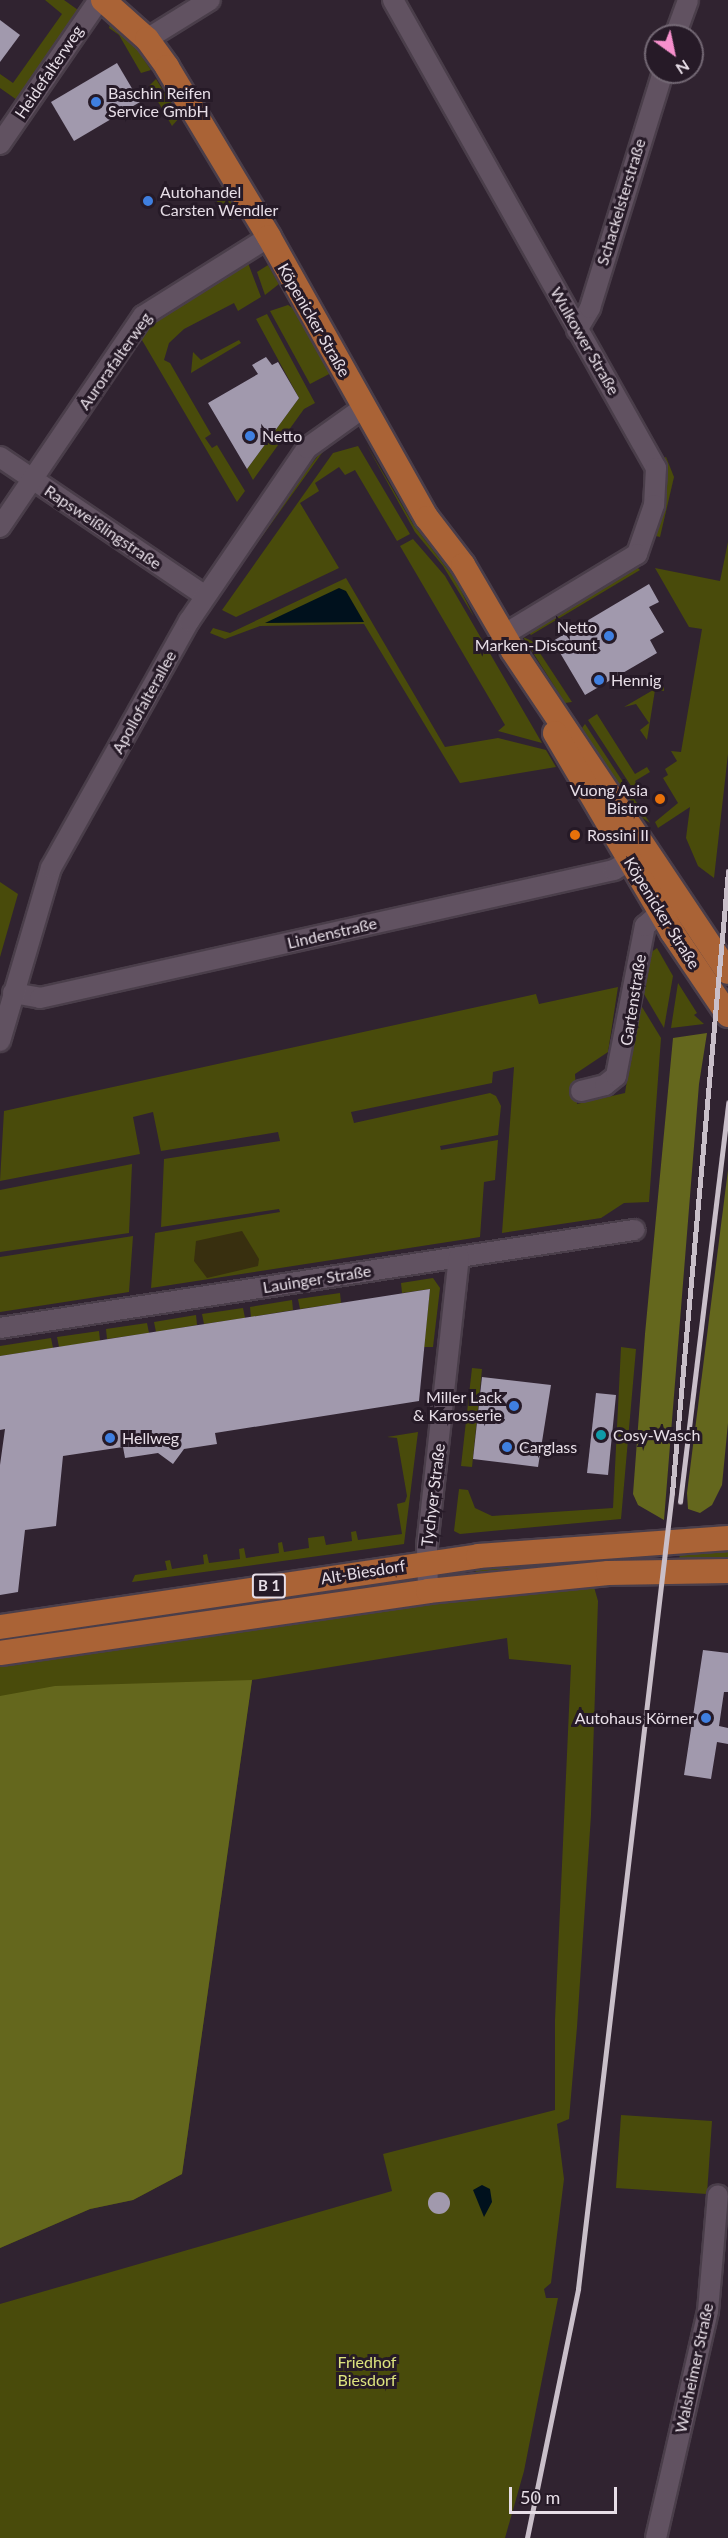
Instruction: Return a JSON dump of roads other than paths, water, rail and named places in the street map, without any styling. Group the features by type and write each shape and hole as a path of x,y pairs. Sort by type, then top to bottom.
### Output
{"main road":[{"name":"Köpenicker Straße","path":"101,0 147,39 269,237 363,408 427,518 463,565 508,643 563,749 638,856 668,905 728,1015"},
{"name":"Köpenicker Straße","path":"668,905 728,972"},
{"name":"Alt-Biesdorf","path":"0,1627 426,1562 609,1544 728,1538"},
{"name":"Alt-Biesdorf","path":"0,1653 428,1590 609,1573 728,1571"}],"street":[{"name":"Heidefalterweg","path":"0,144 101,0"},
{"path":"147,39 210,0"},
{"name":"Wulkower Straße","path":"393,0 577,330 652,455 657,482 654,505 637,554 508,643"},
{"path":"679,24 688,0"},
{"name":"Schackelsterstraße","path":"577,330 590,308 659,84"},
{"name":"Aurorafalterweg","path":"0,527 143,316 269,237"},
{"name":"Apollofalterallee","path":"0,1041 51,868 205,596 307,448 363,408"},
{"name":"Rapsweißlingstraße","path":"0,457 205,596"},
{"name":"Lindenstraße","path":"13,993 40,998 614,870 638,856"},
{"name":"Gartenstraße","path":"580,1091 605,1085 616,1076 645,926 668,905"},
{"name":"Lauinger Straße","path":"0,1328 634,1230"},
{"name":"Tychyer Straße","path":"428,1590 426,1562 459,1257"},
{"name":"Walsheimer Straße","path":"656,2538 720,2273 718,2195"}],"water":[{"path":"339,588 346,591 364,622 265,623"},
{"path":"482,2185 490,2189 492,2202 484,2217 473,2190"}],"railway":[{"path":"527,2538 578,2289 672,1493 728,872"},
{"path":"680,1502 728,1103"}],"place":[{"name":"Baschin Reifen Service GmbH","path":"96,102"},
{"name":"Autohandel Carsten Wendler","path":"148,201"},
{"name":"Netto","path":"250,436"},
{"name":"Netto Marken-Discount","path":"609,636"},
{"name":"Hennig","path":"599,680"},
{"name":"Vuong Asia Bistro","path":"660,799"},
{"name":"Rossini II","path":"575,835"},
{"name":"Miller Lack & Karosserie","path":"514,1406"},
{"name":"Cosy-Wasch","path":"601,1435"},
{"name":"Hellweg","path":"110,1438"},
{"name":"Carglass","path":"507,1447"},
{"name":"Autohaus Körner","path":"706,1718"}],"park label":[{"name":"Friedhof Biesdorf","path":"367,2371"}]}
